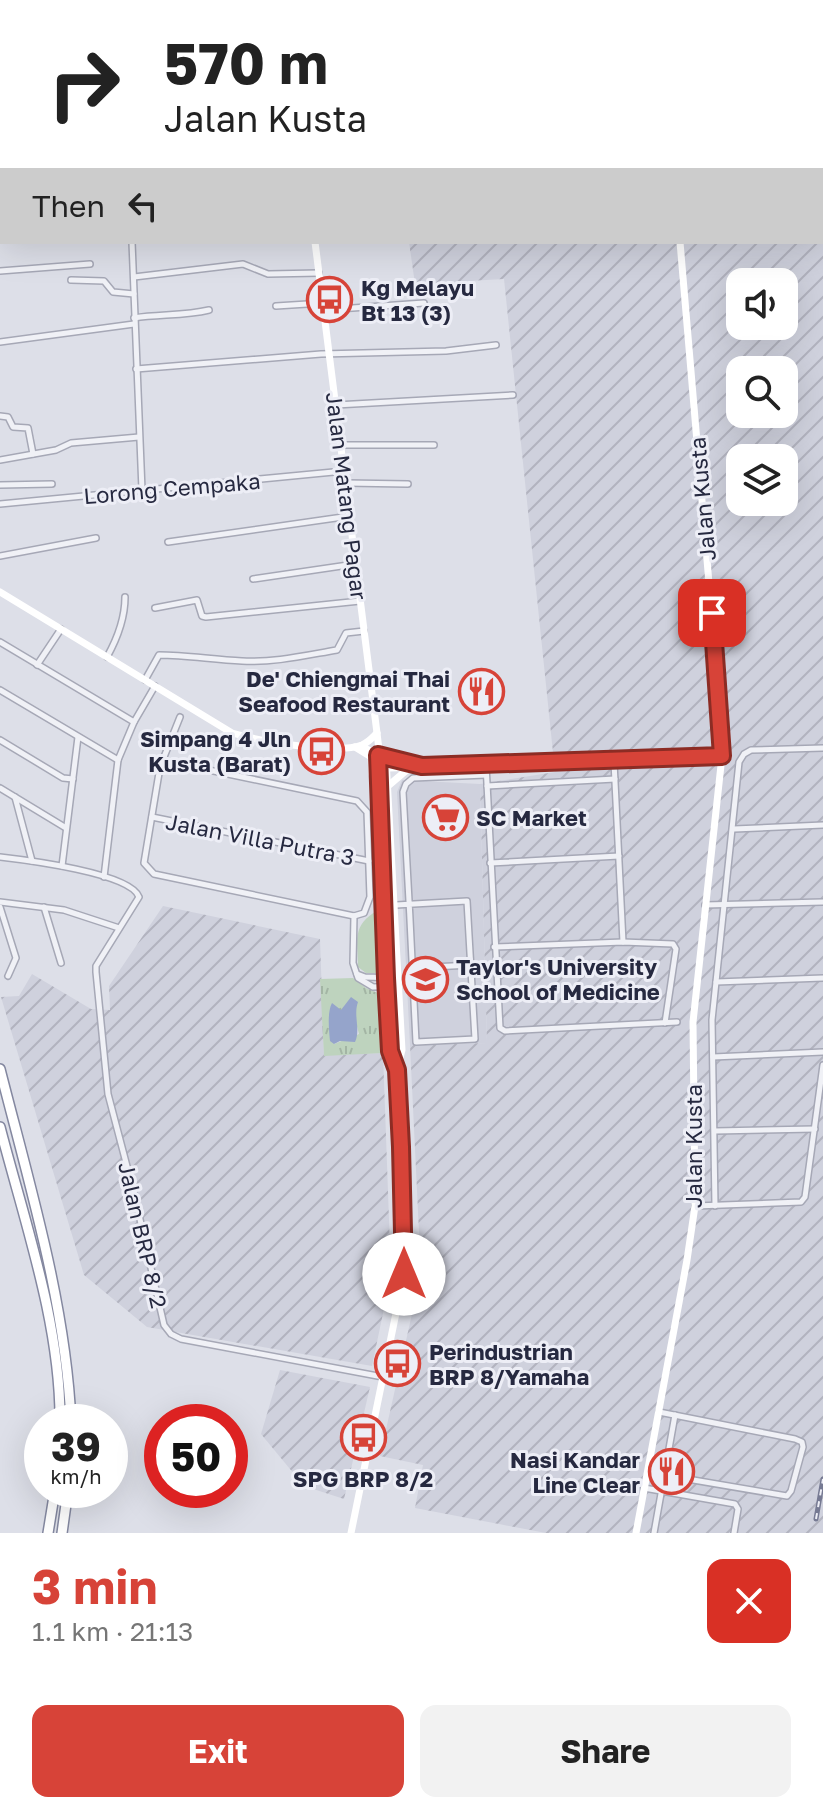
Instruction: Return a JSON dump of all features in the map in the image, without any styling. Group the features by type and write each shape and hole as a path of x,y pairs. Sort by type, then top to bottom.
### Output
{"highway":[{"path":"0,1069 57,1304 67,1361 70,1404"},
{"path":"0,1127 46,1307 59,1404"},
{"path":"48,1533 52,1508"},
{"path":"62,1533 65,1508"}],"street":[{"path":"132,244 142,490"},
{"name":"Jalan Matang Pagar","path":"315,244 380,758"},
{"name":"Jalan Kusta","path":"636,1533 695,1206 693,1022 722,756 680,244"},
{"path":"0,271 90,264"},
{"path":"134,277 243,264 268,274 319,273"},
{"path":"71,280 104,281 113,292 134,294"},
{"path":"276,306 424,303"},
{"path":"0,342 167,313 183,316 209,310"},
{"path":"136,369 329,355 446,351 496,345"},
{"path":"336,405 513,395"},
{"path":"0,416 8,417 13,427 28,428 33,454"},
{"path":"0,460 56,450 71,443 139,437"},
{"path":"341,445 434,445"},
{"name":"Lorong Cempaka","path":"0,504 345,471"},
{"path":"346,483 408,484"},
{"path":"0,485 52,484"},
{"path":"168,542 350,516"},
{"path":"0,556 96,538"},
{"path":"253,579 356,564"},
{"path":"0,592 232,733 257,741 291,746 358,746 410,769"},
{"path":"107,657 123,618 125,597"},
{"path":"155,608 197,600 202,616 206,617 360,601"},
{"path":"37,665 61,629"},
{"path":"145,680 159,655 244,661 283,658 337,650 346,633 364,631"},
{"path":"0,642 134,722"},
{"path":"104,877 118,760 134,722 155,686"},
{"path":"0,690 118,760"},
{"path":"161,760 357,801 367,812 370,897 367,908 360,916 354,916 154,874 144,863 161,760 180,717"},
{"path":"358,746 377,733"},
{"path":"62,866 78,737"},
{"path":"0,740 63,778 73,779"},
{"path":"715,1206 712,1020 739,762 751,750 823,748"},
{"path":"380,758 422,766 722,756"},
{"path":"351,1533 404,1274 397,1070 402,1050 396,905 391,830 380,758"},
{"path":"380,758 372,774 383,787 380,838 386,982 390,1051 397,1070"},
{"path":"614,762 623,942"},
{"path":"465,765 465,776"},
{"path":"486,765 500,1028 505,1031 677,1022"},
{"path":"383,787 410,769 422,766"},
{"path":"396,905 409,904 467,901 475,1039 416,1042 413,968 409,904 403,792 413,778 486,775"},
{"path":"487,786 615,779"},
{"path":"0,788 66,828"},
{"path":"15,797 32,861"},
{"name":"Jalan Villa Putra 3","path":"152,817 369,861"},
{"path":"734,829 823,825"},
{"path":"380,838 385,840 391,830"},
{"path":"490,863 619,856"},
{"path":"0,857 62,866 104,877 132,887 139,897 119,928 44,906 0,904 16,958 8,976"},
{"path":"705,905 823,902"},
{"path":"44,906 61,963"},
{"path":"354,916 353,963 356,974 364,984 398,982"},
{"name":"Jalan BRP 8/2","path":"119,928 96,966 108,1094 164,1325 171,1334 181,1339 383,1377"},
{"path":"494,947 671,943 675,947 665,1023"},
{"path":"413,968 471,965"},
{"path":"716,982 823,978"},
{"path":"713,1057 823,1052"},
{"path":"695,1206 801,1202 805,1197 823,1065"},
{"path":"715,1131 815,1129"},
{"path":"659,1412 795,1439 802,1442 803,1447 787,1496 664,1475"},
{"path":"654,1533 675,1415"},
{"path":"644,1488 735,1504 738,1509 734,1533"}],"shaded area":[{"path":"409,244 823,244 823,1533 546,1533 415,1508 423,1465 380,1456 421,1274 410,1045 487,1043 480,784 555,772 504,279 415,284"},
{"path":"402,780 480,784 487,1043 410,1045 397,792"},
{"path":"163,906 320,939 324,1055 383,1053 391,1275 372,1366 147,1327 84,1275 1,997 19,996 32,974 91,1009 110,1010 109,986"},
{"path":"280,1370 370,1387 344,1499 304,1486 261,1434"}],"green space":[{"path":"378,910 379,969 376,973 366,973 358,967 358,934 363,922"},
{"path":"353,978 380,994 383,1053 324,1056 320,979","holes":["341,1010 356,1023 359,1034 334,1044 330,1012"]}],"water":[{"path":"351,997 358,1002 355,1042 340,1041 334,1044 330,1041 330,1007 332,1003 341,1010"}],"railway":[{"path":"816,1519 823,1479"}],"place":[{"name":"Kg Melayu Bt 13 (3)","path":"330,300"},
{"name":"De' Chiengmai Thai Seafood Restaurant","path":"481,691"},
{"name":"Simpang 4 Jln Kusta (Barat)","path":"322,751"},
{"name":"SC Market","path":"445,817"},
{"name":"Taylor's University School of Medicine","path":"425,979"},
{"name":"Perindustrian BRP 8/Yamaha","path":"398,1364"},
{"name":"SPG BRP 8/2","path":"363,1437"},
{"name":"Nasi Kandar Line Clear","path":"671,1472"}],"route":[{"path":"404,1274 401,1147 397,1070 390,1051 378,755 422,766 722,756 712,613"}]}
